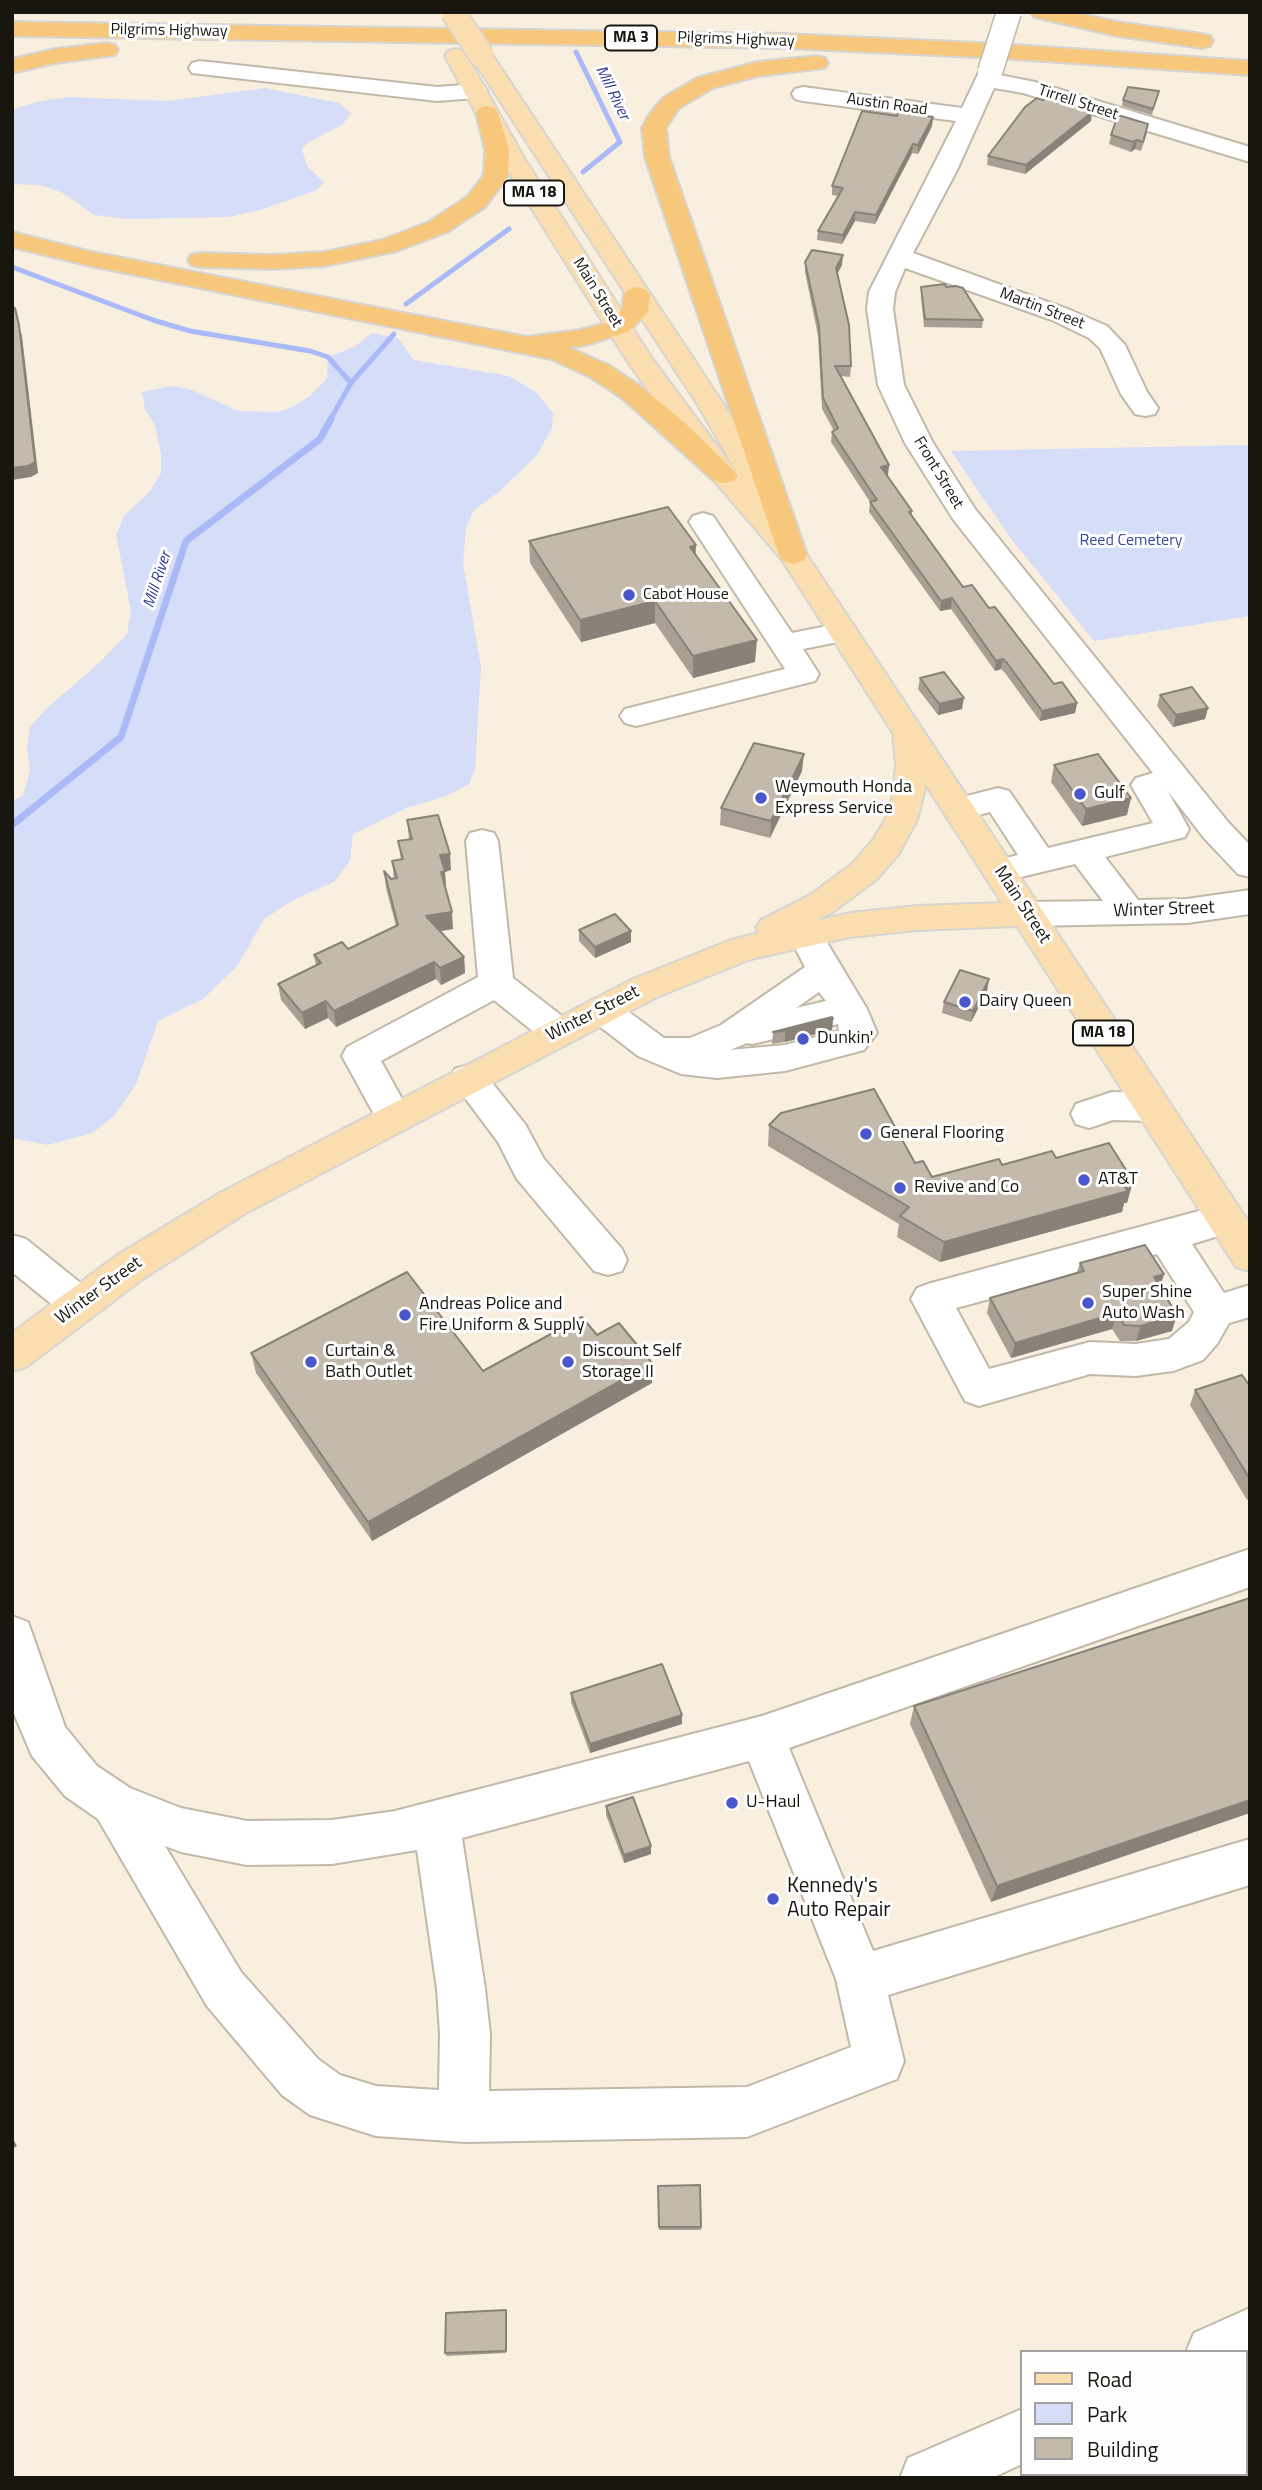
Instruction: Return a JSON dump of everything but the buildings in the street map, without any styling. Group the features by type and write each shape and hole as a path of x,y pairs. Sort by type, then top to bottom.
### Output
{"highway":[{"name":"Pilgrims Highway","path":"70,12 483,17 896,28 1250,50"},
{"path":"292,12 360,16"},
{"path":"1042,12 1116,29 1224,43"},
{"path":"483,17 507,15"},
{"name":"Pilgrims Highway","path":"12,29 634,38 887,45 1250,70"},
{"path":"12,66 71,54 129,49 634,38"},
{"path":"793,555 657,157 654,128 665,109 687,92 717,79 771,67 808,64 973,63 1250,70"},
{"path":"12,224 104,248 189,260 307,261 373,250 438,227 468,209 482,196 493,181 497,164 495,138 482,102"},
{"path":"12,239 86,258 497,338 560,353 599,371 659,415 723,475"},
{"path":"497,338 556,342 589,337 619,327 635,312 637,295"}],"main road":[{"name":"Main Street","path":"428,12 456,56 521,173 619,327 723,475 793,555"},
{"name":"Main Street","path":"453,12 743,456 793,555 842,632 1250,1256"},
{"path":"743,949 771,929 822,903 864,872 886,847 901,820 909,796 912,765 906,730"},
{"name":"Winter Street","path":"12,1354 130,1267 221,1210 394,1117 645,988 743,949 805,934 895,920 1027,914"}],"street":[{"name":"Front Street","path":"1009,12 988,76 971,116 888,276 880,309 891,386 901,409 963,513 1216,831 1250,866"},
{"path":"200,68 437,94 482,102"},
{"name":"Tirrell Street","path":"988,76 1250,155"},
{"name":"Austin Road","path":"803,94 971,116"},
{"name":"Martin Street","path":"899,257 1061,315 1098,332 1112,345 1134,394 1145,408"},
{"path":"636,716 804,674 703,522"},
{"path":"784,643 842,632"},
{"path":"1000,871 1173,829 1147,785 1174,778"},
{"path":"958,809 998,799 1039,861"},
{"path":"482,841 496,984 558,1032"},
{"path":"1082,849 1129,912"},
{"name":"Winter Street","path":"1027,914 1193,911 1250,902"},
{"path":"602,1010 651,1047 670,1053 681,1061 717,1065 785,1058 836,1047 851,1041 859,1033 849,1009 824,971 805,934"},
{"path":"734,1034 824,971"},
{"path":"394,1117 360,1056 496,984"},
{"path":"670,1053 694,1051 734,1034 849,1009"},
{"path":"468,1079 512,1134 530,1169 608,1260"},
{"path":"1089,1114 1112,1106 1151,1107"},
{"path":"1225,1219 931,1299 979,1389 1105,1349 1136,1360 1173,1355 1189,1348 1232,1306"},
{"path":"1166,1237 1232,1306"},
{"path":"12,1250 79,1304"},
{"path":"1169,1326 1232,1306"},
{"path":"12,1636 31,1700 48,1741 81,1781 114,1804 181,1830 247,1843 332,1842 395,1833 436,1823 762,1737 1250,1568"},
{"path":"114,1804 224,1989 300,2077 328,2097 376,2111 464,2117 747,2112 879,2061 860,1979 762,1737"},
{"path":"436,1823 461,1989 465,2034 464,2117"},
{"path":"860,1979 1250,1862"},
{"path":"1217,2350 1250,2335"},
{"path":"928,2478 1020,2437"}],"green space":[{"path":"265,88 339,103 351,113 342,125 307,143 302,149 307,166 324,182 317,190 260,210 228,217 128,219 94,215 63,193 40,185 12,184 12,112 17,108 70,97 167,101"},
{"path":"372,333 398,338 414,360 509,376 536,392 553,413 552,428 537,455 499,492 474,510 466,527 463,563 481,668 475,769 469,784 446,796 407,808 353,834 350,861 334,882 295,899 264,919 238,965 203,999 158,1021 136,1084 114,1116 92,1133 48,1145 12,1138 12,802 23,795 30,770 27,749 30,727 127,634 131,611 116,535 124,516 150,491 161,473 161,454 155,425 145,409 142,392 171,386 189,389 239,411 278,412 310,396 327,378 328,357 354,347"},
{"name":"Reed Cemetery","path":"1250,445 1250,616 1094,641 1012,540 951,451"}],"waterway":[{"name":"Mill River","path":"576,52 620,142 583,172"},
{"name":"Mill River","path":"406,304 509,229"},
{"path":"12,267 153,320 190,331 310,351 328,357 351,383"},
{"name":"Mill River","path":"351,383 394,334"},
{"name":"Mill River","path":"330,420 351,383"},
{"name":"Mill River","path":"12,825 121,737 186,541 320,439 331,419"}],"place":[{"name":"Cabot House","path":"629,595"},
{"name":"Gulf","path":"1080,794"},
{"name":"Weymouth Honda Express Service","path":"761,798"},
{"name":"Dairy Queen","path":"965,1002"},
{"name":"Dunkin'","path":"803,1039"},
{"name":"General Flooring","path":"866,1134"},
{"name":"AT&T","path":"1084,1180"},
{"name":"Revive and Co","path":"900,1188"},
{"name":"Super Shine Auto Wash","path":"1088,1303"},
{"name":"Andreas Police and Fire Uniform & Supply","path":"405,1315"},
{"name":"Curtain & Bath Outlet","path":"311,1362"},
{"name":"Discount Self Storage II","path":"568,1362"},
{"name":"U-Haul","path":"732,1803"},
{"name":"Kennedy's Auto Repair","path":"773,1899"}]}
